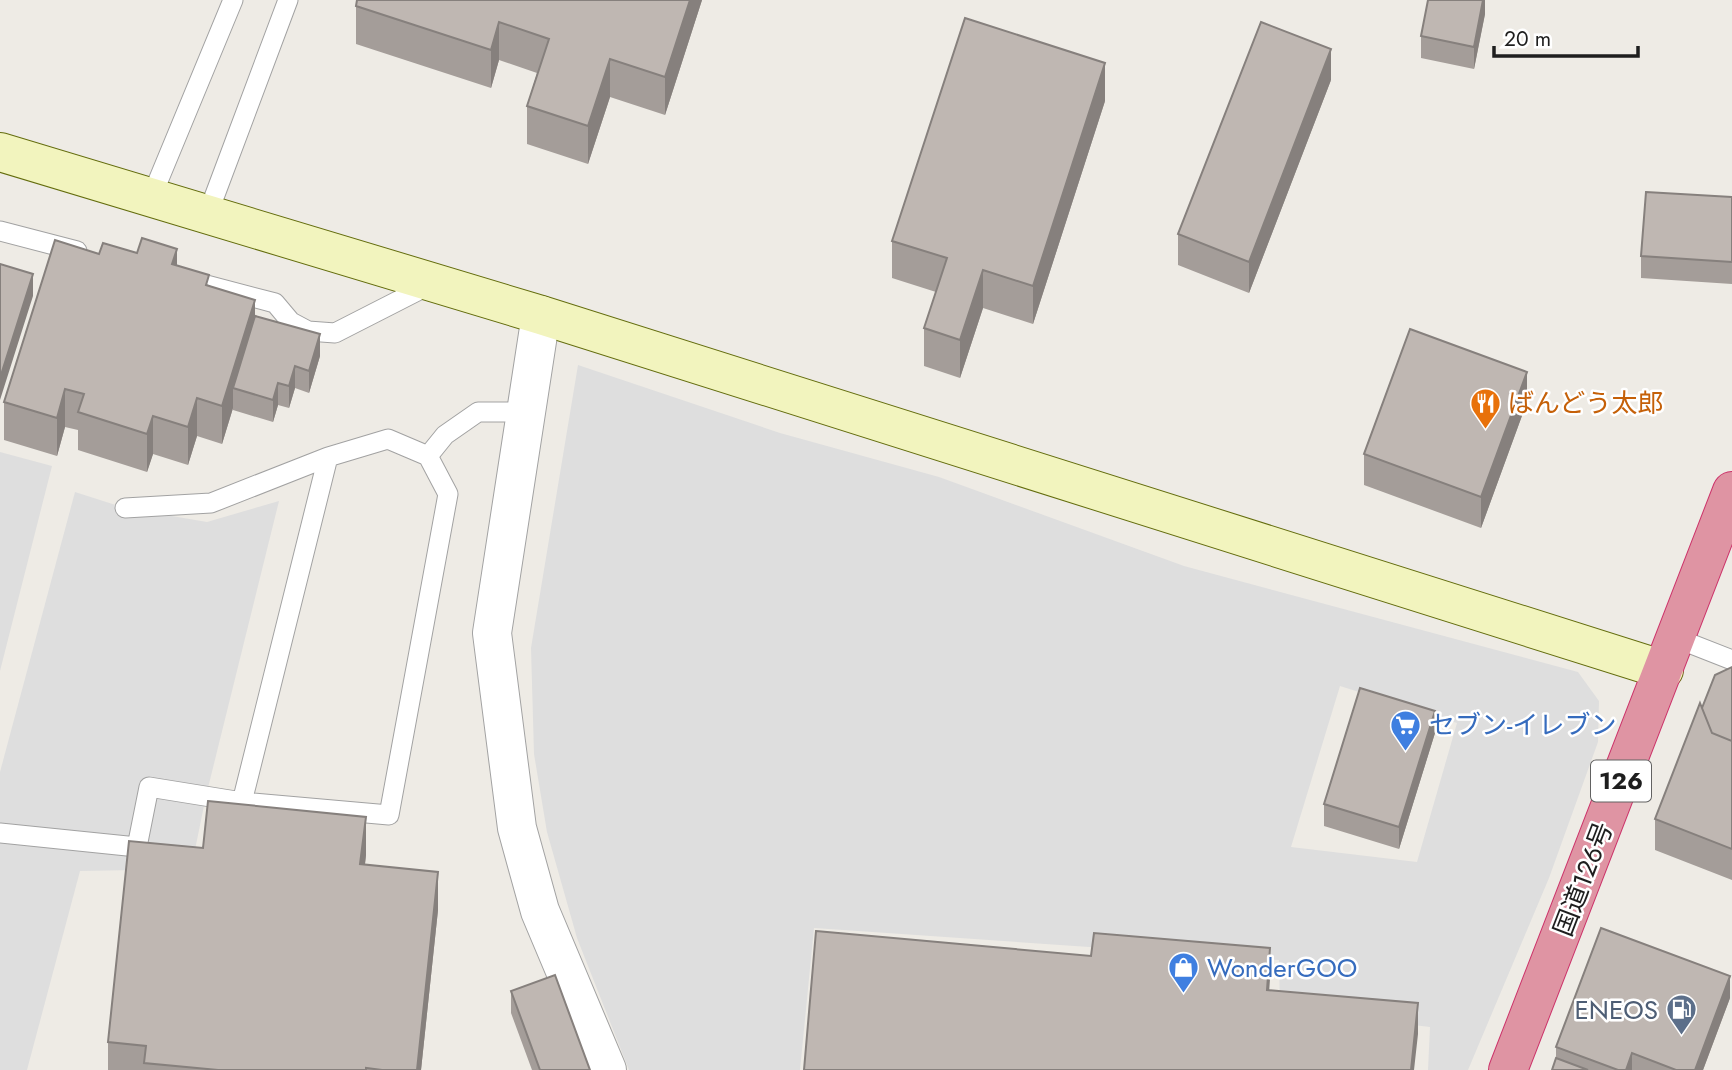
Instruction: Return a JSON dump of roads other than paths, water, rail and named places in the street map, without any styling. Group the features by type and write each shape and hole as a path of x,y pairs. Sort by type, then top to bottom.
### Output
{"highway":[{"name":"国道126号","path":"1508,1070 1732,491"}],"street":[{"path":"0,152 1670,654"},
{"path":"541,315 492,633 517,828 540,911 607,1070"}],"lane":[{"path":"151,198 233,0"},
{"path":"207,216 288,0"},
{"path":"0,231 92,255"},
{"path":"170,276 275,303 291,323 308,331 335,333 434,283"},
{"path":"428,456 445,435 478,412 526,412"},
{"path":"0,833 137,847 149,787 242,802 388,815 448,494 428,456 388,439 328,457 211,503 125,508"},
{"path":"242,802 328,457"},
{"path":"1670,654 1732,660"}],"place":[{"name":"ばんどう太郎","path":"1485,430"},
{"name":"セブン-イレブン","path":"1406,752"},
{"name":"WonderGOO","path":"1184,995"},
{"name":"ENEOS","path":"1681,1037"}]}
